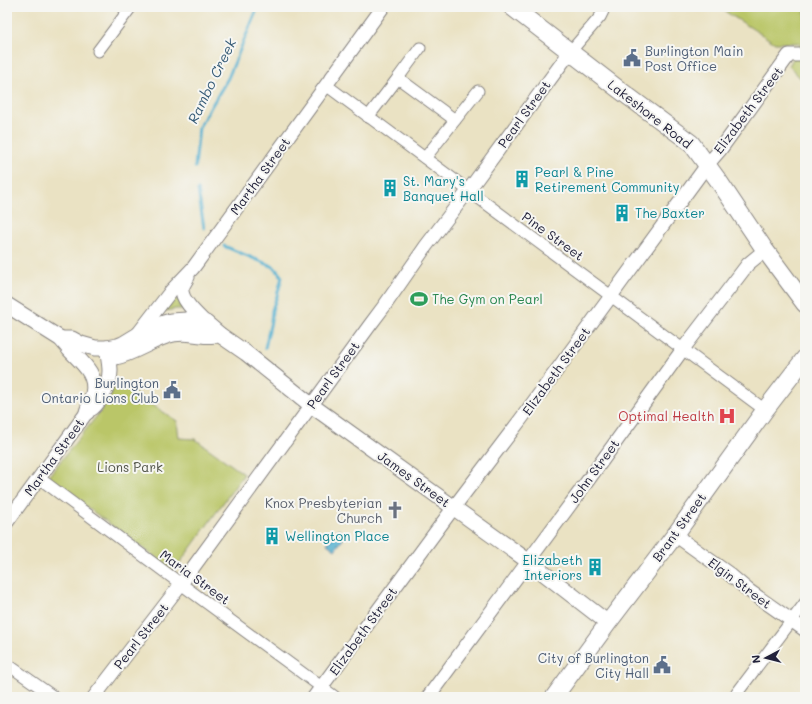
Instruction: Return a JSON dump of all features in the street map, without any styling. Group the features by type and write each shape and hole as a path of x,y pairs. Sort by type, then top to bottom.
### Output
{"main road":[{"name":"Lakeshore Road","path":"512,7 691,143 765,250 805,304"},
{"path":"7,306 65,344 85,355 98,357 132,340 154,326 171,321 187,320 206,323"},
{"name":"James Street","path":"206,323 311,405 528,561 608,623"},
{"path":"107,353 120,356 173,334 193,333 203,335 220,335"},
{"path":"65,344 89,369 93,377 93,394 87,412"},
{"path":"87,412 96,404 104,391 110,375 107,353"},
{"name":"Brant Street","path":"554,697 675,534 764,410 805,358"}],"street":[{"path":"98,52 131,7"},
{"name":"Martha Street","path":"132,340 171,291 193,268 383,7"},
{"path":"570,52 600,17 603,11 602,7"},
{"path":"368,116 420,48"},
{"name":"Pearl Street","path":"94,697 180,584 385,305 426,246 570,52"},
{"name":"Elizabeth Street","path":"318,692 789,55 803,55"},
{"path":"398,78 455,120"},
{"name":"Pine Street","path":"326,85 764,410"},
{"path":"425,158 478,90"},
{"name":"John Street","path":"428,697 683,349 748,264 765,250"},
{"path":"193,268 183,286 183,294 187,303 206,323"},
{"name":"Martha Street","path":"7,522 87,412"},
{"name":"Maria Street","path":"39,478 180,584 318,692 335,697"},
{"name":"Elgin Street","path":"675,534 728,573 748,590 805,630"},
{"path":"734,697 805,603"},
{"path":"8,666 54,697"}],"green space":[{"path":"718,7 805,8 805,83 789,66 801,43 775,43"},
{"path":"172,296 175,299 180,299 184,309 160,312"},
{"name":"Lions Park","path":"116,381 177,421 179,438 195,439 244,474 174,571 47,478 104,407"}],"water":[{"path":"338,529 346,535 335,550 327,544"}],"waterway":[{"name":"Rambo Creek","path":"195,167 199,127 228,78 257,7"},
{"name":"Rambo Creek","path":"198,190 204,228"},
{"name":"Rambo Creek","path":"224,246 274,267 282,277 272,310 265,348"}],"place":[{"name":"Burlington Main Post Office","path":"632,58"},
{"name":"Pearl & Pine Retirement Community","path":"522,179"},
{"name":"St. Mary's Banquet Hall","path":"390,188"},
{"name":"The Baxter","path":"622,213"},
{"name":"The Gym on Pearl","path":"419,299"},
{"name":"Burlington Ontario Lions Club","path":"172,390"},
{"name":"Optimal Health","path":"727,416"},
{"name":"Knox Presbyterian Church","path":"395,510"},
{"name":"Wellington Place","path":"272,536"},
{"name":"Elizabeth Interiors","path":"595,567"},
{"name":"City of Burlington City Hall","path":"662,665"}]}
